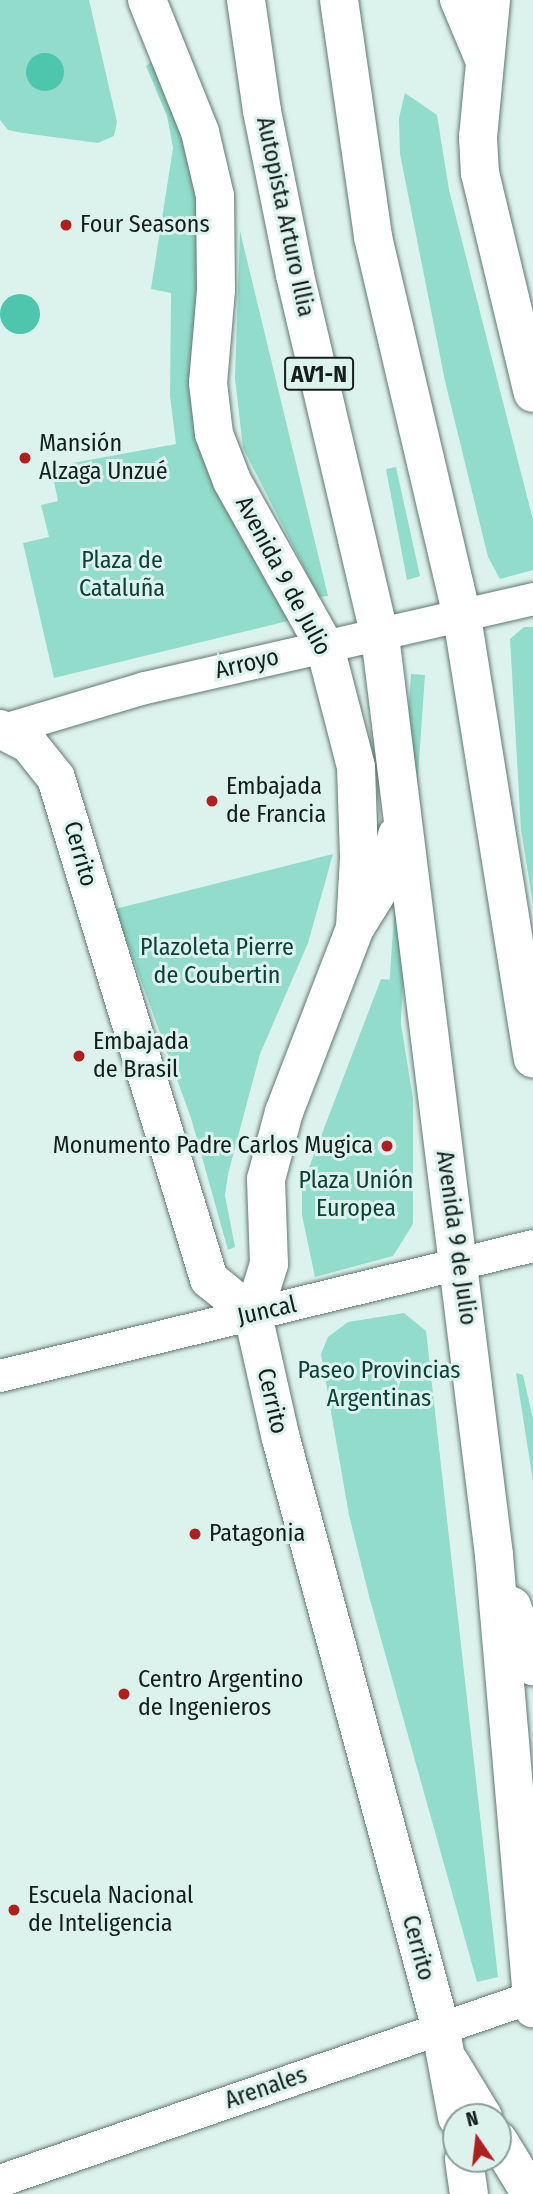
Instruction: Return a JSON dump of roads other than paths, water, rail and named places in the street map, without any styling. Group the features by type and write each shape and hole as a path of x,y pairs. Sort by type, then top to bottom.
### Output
{"main road":[{"name":"Avenida 9 de Julio","path":"147,0 200,132 215,196 216,290 208,383 214,434 232,481 325,648 356,767 359,858 355,928 284,1112 266,1179 268,1264 253,1315"},
{"name":"Autopista Arturo Illia","path":"246,0 262,111 295,275 380,636"},
{"path":"339,0 350,93 373,237 462,617 533,1058"},
{"path":"491,0 484,67 480,173 533,393"},
{"name":"Avenida 9 de Julio","path":"380,636 494,1555 532,2001"},
{"name":"Cerrito","path":"2,729 29,744 56,778 209,1279 253,1315 281,1439 444,2043 455,2103"},
{"path":"355,928 388,875 402,813"},
{"path":"494,1555 533,1666"},
{"path":"444,2043 476,2103"},
{"path":"512,2163 531,2194"},
{"path":"466,2173 469,2194"}],"street":[{"path":"456,0 484,67"},
{"name":"Arroyo","path":"2,729 145,688 533,599"},
{"name":"Juncal","path":"0,1376 533,1246"},
{"name":"Arenales","path":"0,2181 444,2043 532,2001"}],"place":[{"name":"Four Seasons","path":"66,225"},
{"name":"Mansión Alzaga Unzué","path":"25,458"},
{"name":"Embajada de Francia","path":"212,801"},
{"name":"Embajada de Brasil","path":"79,1056"},
{"name":"Monumento Padre Carlos Mugica","path":"387,1146"},
{"name":"Patagonia","path":"195,1534"},
{"name":"Centro Argentino de Ingenieros","path":"124,1694"},
{"name":"Escuela Nacional de Inteligencia","path":"14,1910"}],"park label":[{"name":"Plaza de Cataluña","path":"122,575"},
{"name":"Plazoleta Pierre de Coubertin","path":"217,962"},
{"name":"Plaza Unión Europea","path":"356,1195"},
{"name":"Paseo Provincias Argentinas","path":"379,1385"}]}
